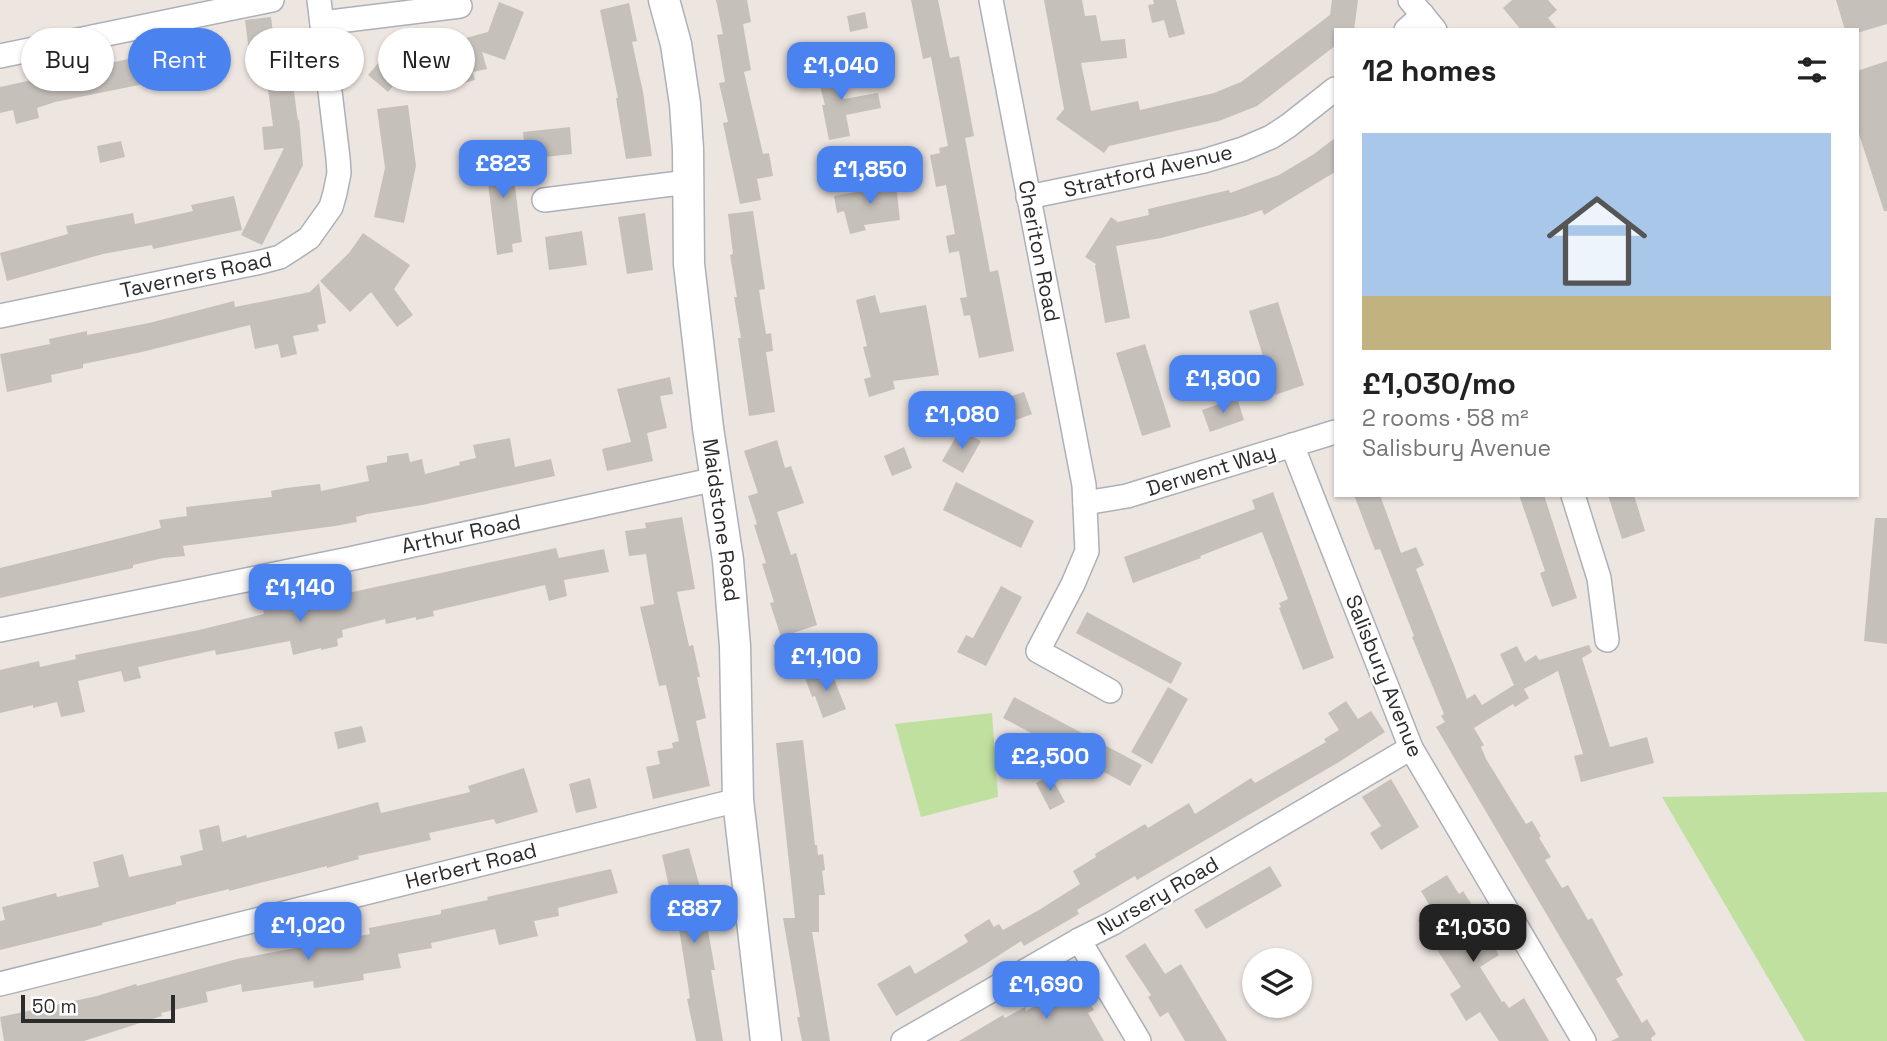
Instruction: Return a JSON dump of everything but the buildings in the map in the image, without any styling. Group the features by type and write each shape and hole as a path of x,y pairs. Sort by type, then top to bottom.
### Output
{"street":[{"path":"0,55 272,0"},
{"name":"Maidstone Road","path":"664,0 682,82 687,125 689,264 734,625 738,800 766,1041"},
{"name":"Cheriton Road","path":"991,0 1073,424 1088,541 1085,560 1038,651 1110,691"},
{"path":"321,11 460,6"},
{"name":"Taverners Road","path":"0,316 271,259 297,248 309,238 331,207 339,173 321,11"},
{"name":"Stratford Avenue","path":"1028,197 1225,155 1271,137 1304,115 1334,90"},
{"path":"544,200 688,182"},
{"name":"Derwent Way","path":"1085,503 1127,496 1334,432"},
{"name":"Salisbury Avenue","path":"1292,445 1411,748 1584,1041"},
{"name":"Arthur Road","path":"0,630 349,559 716,479"},
{"path":"1574,497 1599,578 1607,640"},
{"name":"Nursery Road","path":"903,1041 1113,923 1411,748"},
{"name":"Herbert Road","path":"0,984 738,800"},
{"path":"1079,940 1139,1041"}],"green space":[{"path":"992,713 998,797 921,817 895,724"},
{"path":"1887,792 1887,1041 1805,1041 1662,797"}]}
